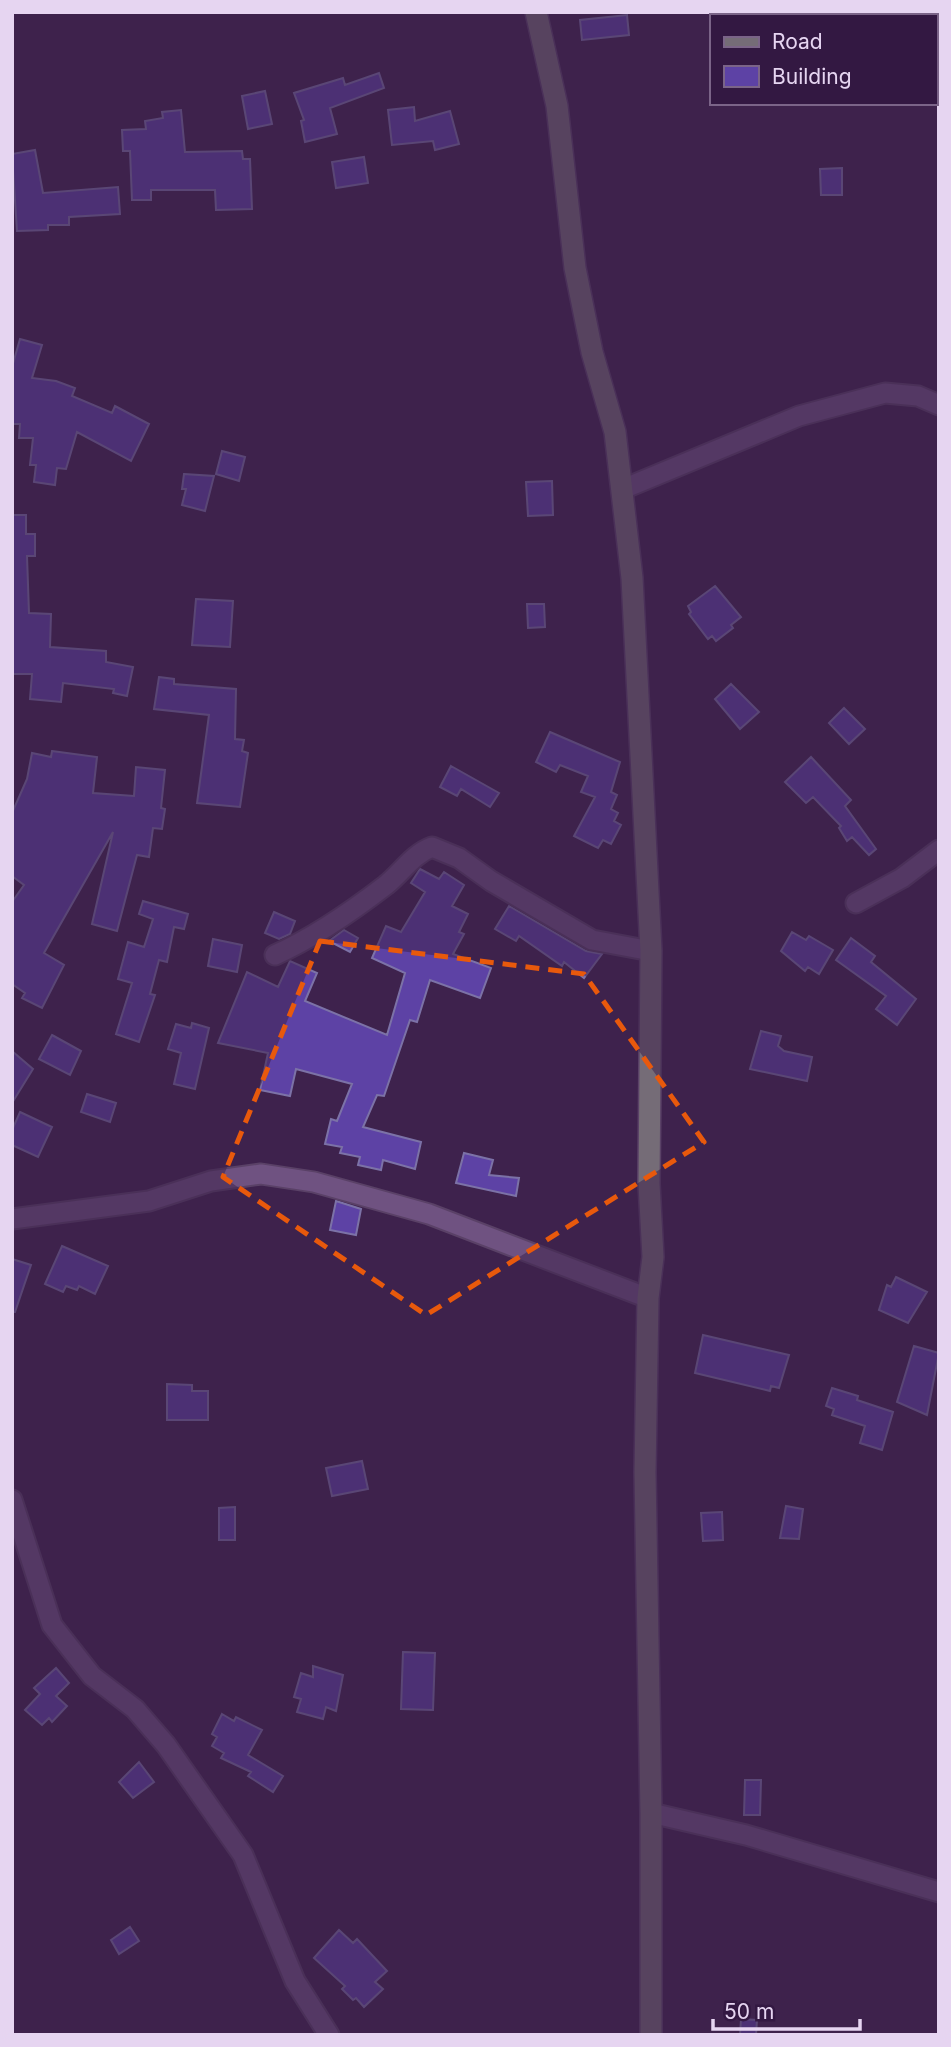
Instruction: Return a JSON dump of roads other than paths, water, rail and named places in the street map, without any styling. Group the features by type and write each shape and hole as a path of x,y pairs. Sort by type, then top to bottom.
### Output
{"street":[{"path":"537,12 557,106 575,268 592,352 615,432 632,578 651,951 649,1184 653,1257 648,1298 645,1472 651,1813 651,2035"},
{"path":"623,489 799,416 886,393 918,396 939,405"},
{"path":"275,955 306,941 355,909 387,884 420,851 432,847 459,858 491,881 592,940 651,951"},
{"path":"856,903 902,878 939,850"},
{"path":"12,1219 149,1201 211,1181 261,1174 314,1182 429,1214 648,1298"},
{"path":"12,1500 52,1625 92,1676 127,1702 166,1745 237,1846 295,1981 329,2035"},
{"path":"651,1813 746,1835 939,1892"}]}
